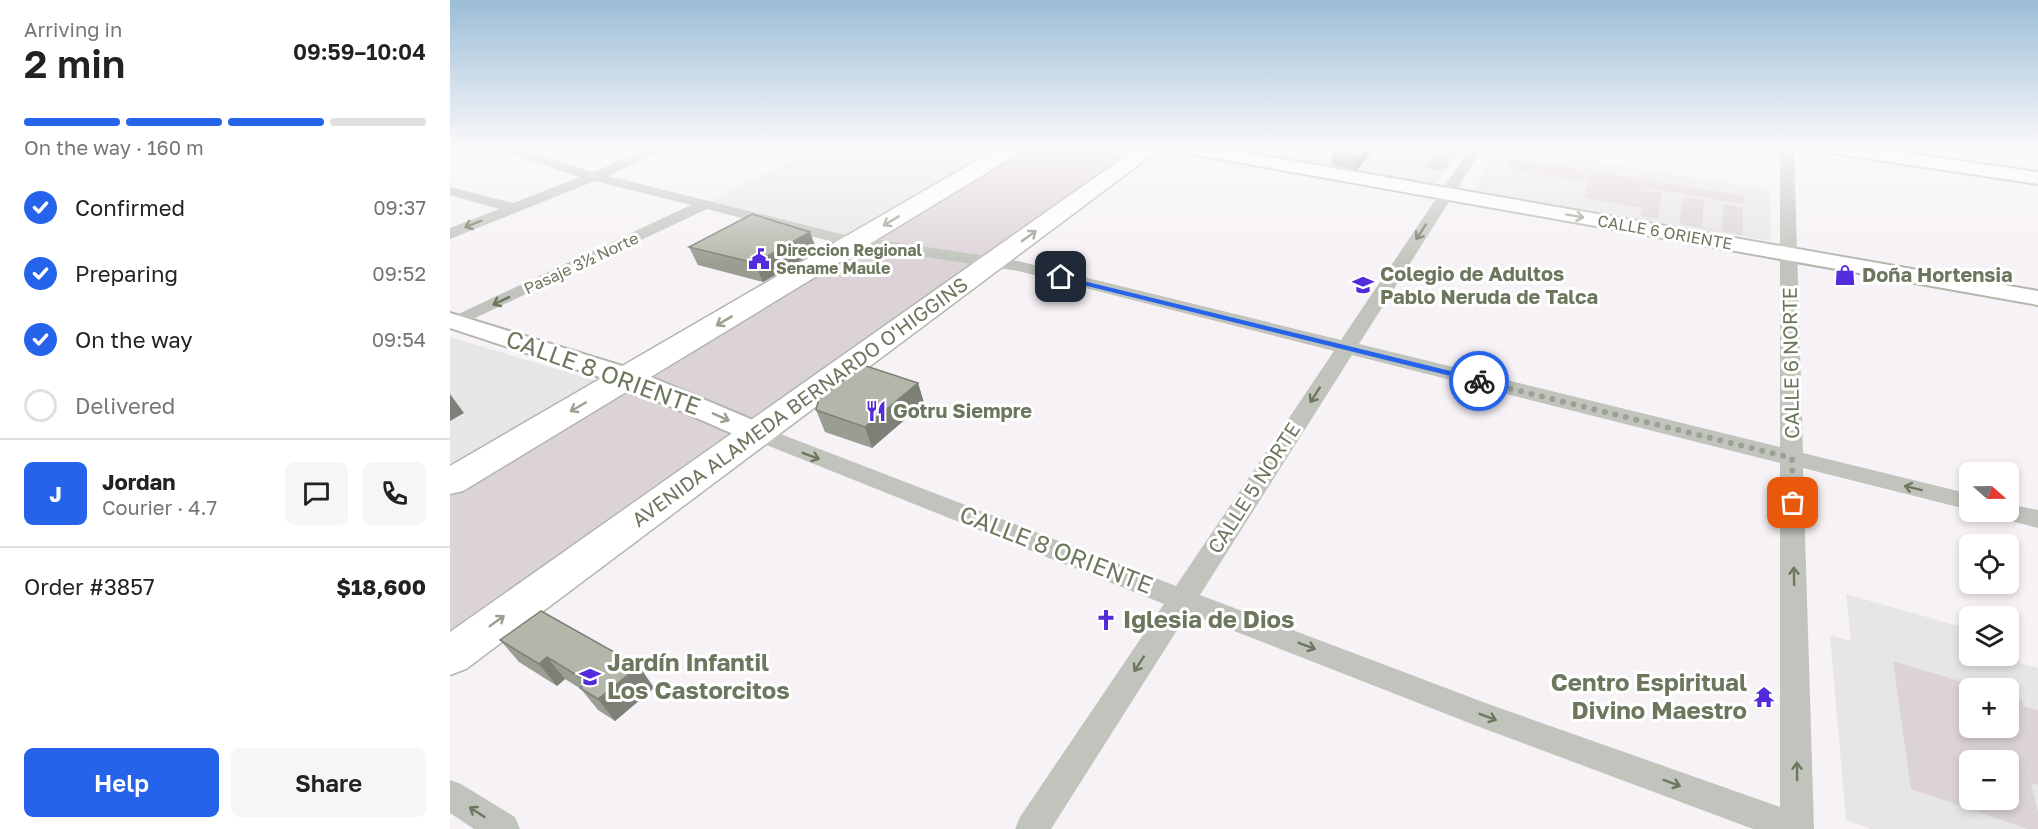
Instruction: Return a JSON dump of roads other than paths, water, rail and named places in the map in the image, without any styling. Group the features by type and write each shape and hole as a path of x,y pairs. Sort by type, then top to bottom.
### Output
{"main road":[{"path":"450,482 949,187"},
{"name":"AVENIDA ALAMEDA BERNARDO O'HIGGINS","path":"450,656 1097,187"},
{"name":"CALLE 6 ORIENTE","path":"1405,187 2038,298"},
{"name":"CALLE 8 ORIENTE","path":"453,321 628,378 757,434"}],"street":[{"path":"450,234 566,187"},
{"path":"636,187 855,243 1018,266 1959,499"},
{"name":"CALLE 5 NORTE","path":"1032,829 1451,187"},
{"name":"CALLE 6 NORTE","path":"1788,187 1797,829"},
{"path":"450,191 513,208"},
{"name":"Pasaje 3½ Norte","path":"453,321 706,204"},
{"name":"CALLE 8 ORIENTE","path":"757,434 989,526 1488,717 1797,829"},
{"path":"2019,515 2038,519"},
{"path":"450,795 503,829"}],"place":[{"name":"Direccion Regional Sename Maule","path":"759,259"},
{"name":"Doña Hortensia","path":"1845,275"},
{"name":"Colegio de Adultos Pablo Neruda de Talca","path":"1363,285"},
{"name":"Gotru Siempre","path":"876,411"},
{"name":"Iglesia de Dios","path":"1106,620"},
{"name":"Jardín Infantil Los Castorcitos","path":"590,677"},
{"name":"Centro Espiritual Divino Maestro","path":"1764,697"}]}
